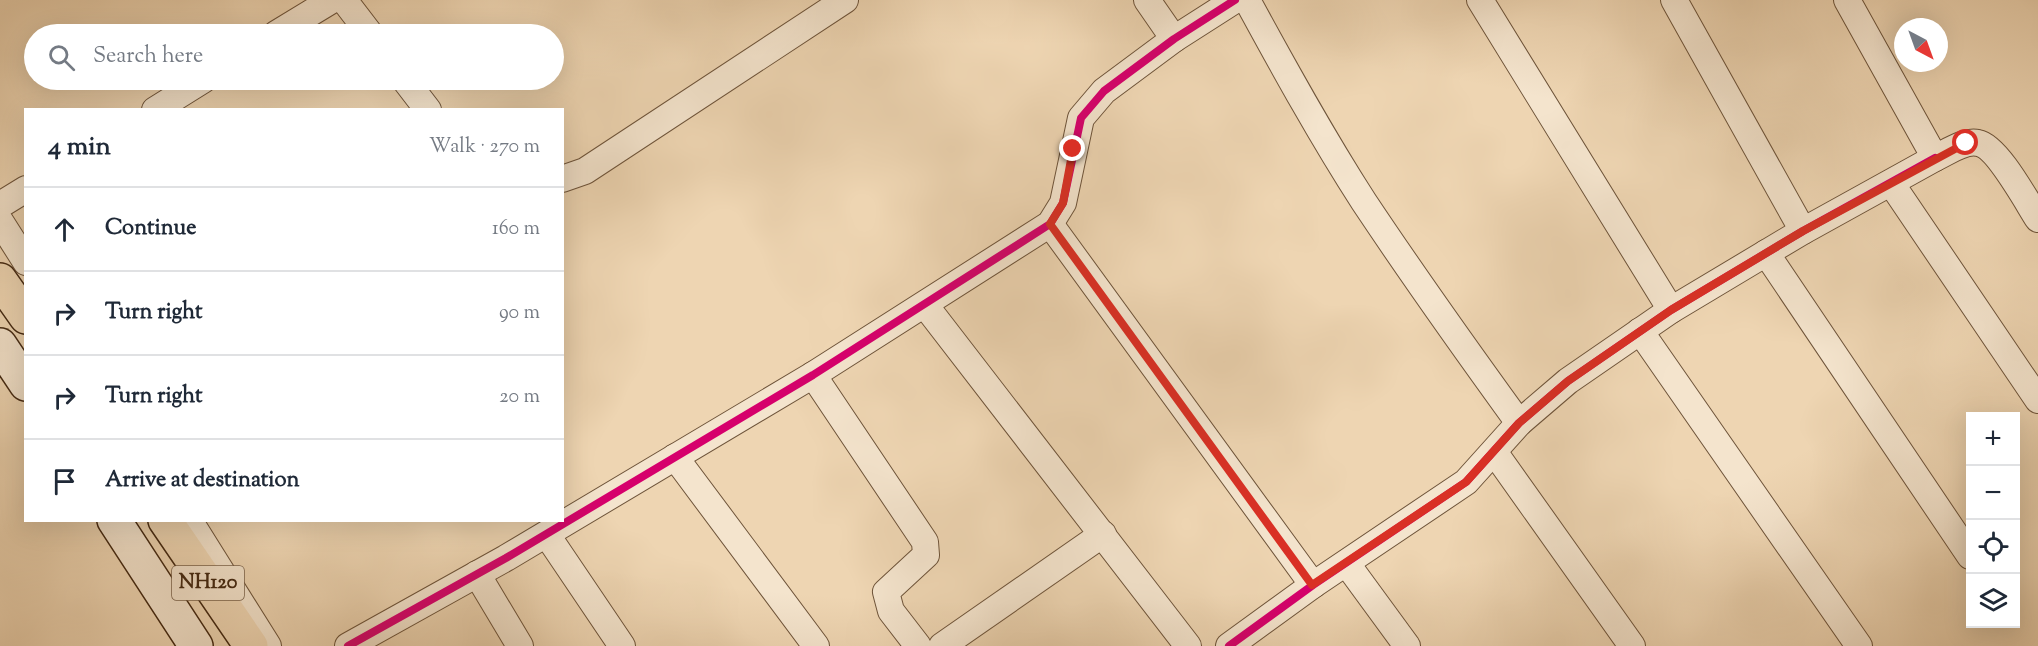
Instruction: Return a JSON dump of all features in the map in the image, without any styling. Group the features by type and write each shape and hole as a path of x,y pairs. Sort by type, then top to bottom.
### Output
{"highway":[{"path":"0,280 24,314"},
{"name":"NH120","path":"166,522 251,646"}],"street":[{"path":"292,24 332,0"},
{"path":"344,0 362,24"},
{"path":"564,178 585,171 845,0"},
{"path":"1147,0 1174,39"},
{"path":"348,646 547,535 813,375 1050,224 1063,203 1081,118 1104,91 1174,39 1235,0"},
{"path":"1247,0 1301,98 1363,200 1430,299 1519,423"},
{"path":"1480,0 1671,310"},
{"path":"1674,0 1803,231"},
{"path":"1847,0 1935,158"},
{"path":"158,108 187,90"},
{"path":"413,90 426,108"},
{"path":"1229,646 1312,585 1347,564 1466,482 1495,453 1519,423 1568,381 1671,310 1803,231 1935,158 1966,143 1980,143 1992,150 2038,219"},
{"path":"1891,183 2038,400"},
{"path":"0,205 24,190"},
{"path":"0,221 24,259"},
{"path":"1050,224 1312,585"},
{"path":"1766,253 1966,549"},
{"path":"925,304 1188,646"},
{"path":"1640,332 1860,646"},
{"path":"0,345 24,381"},
{"path":"813,375 925,542 926,555 886,592 891,611 918,646"},
{"path":"1495,453 1632,646"},
{"path":"675,457 816,646"},
{"path":"115,522 196,646"},
{"path":"190,522 268,646"},
{"path":"942,646 1103,534"},
{"path":"547,535 622,646"},
{"path":"1347,564 1407,646"},
{"path":"477,574 520,646"}],"cycle path":[{"path":"348,646 506,558 813,375 1050,224 1063,203 1081,118 1104,91 1174,39 1235,0"},
{"path":"1229,646 1313,585 1466,482 1519,423 1568,381 1671,310 1803,231 1935,158"}],"route":[{"path":"1073,149 1063,203 1050,224 1312,585 1347,564 1466,482 1495,453 1519,423 1568,381 1671,310 1803,231 1966,143"}]}
